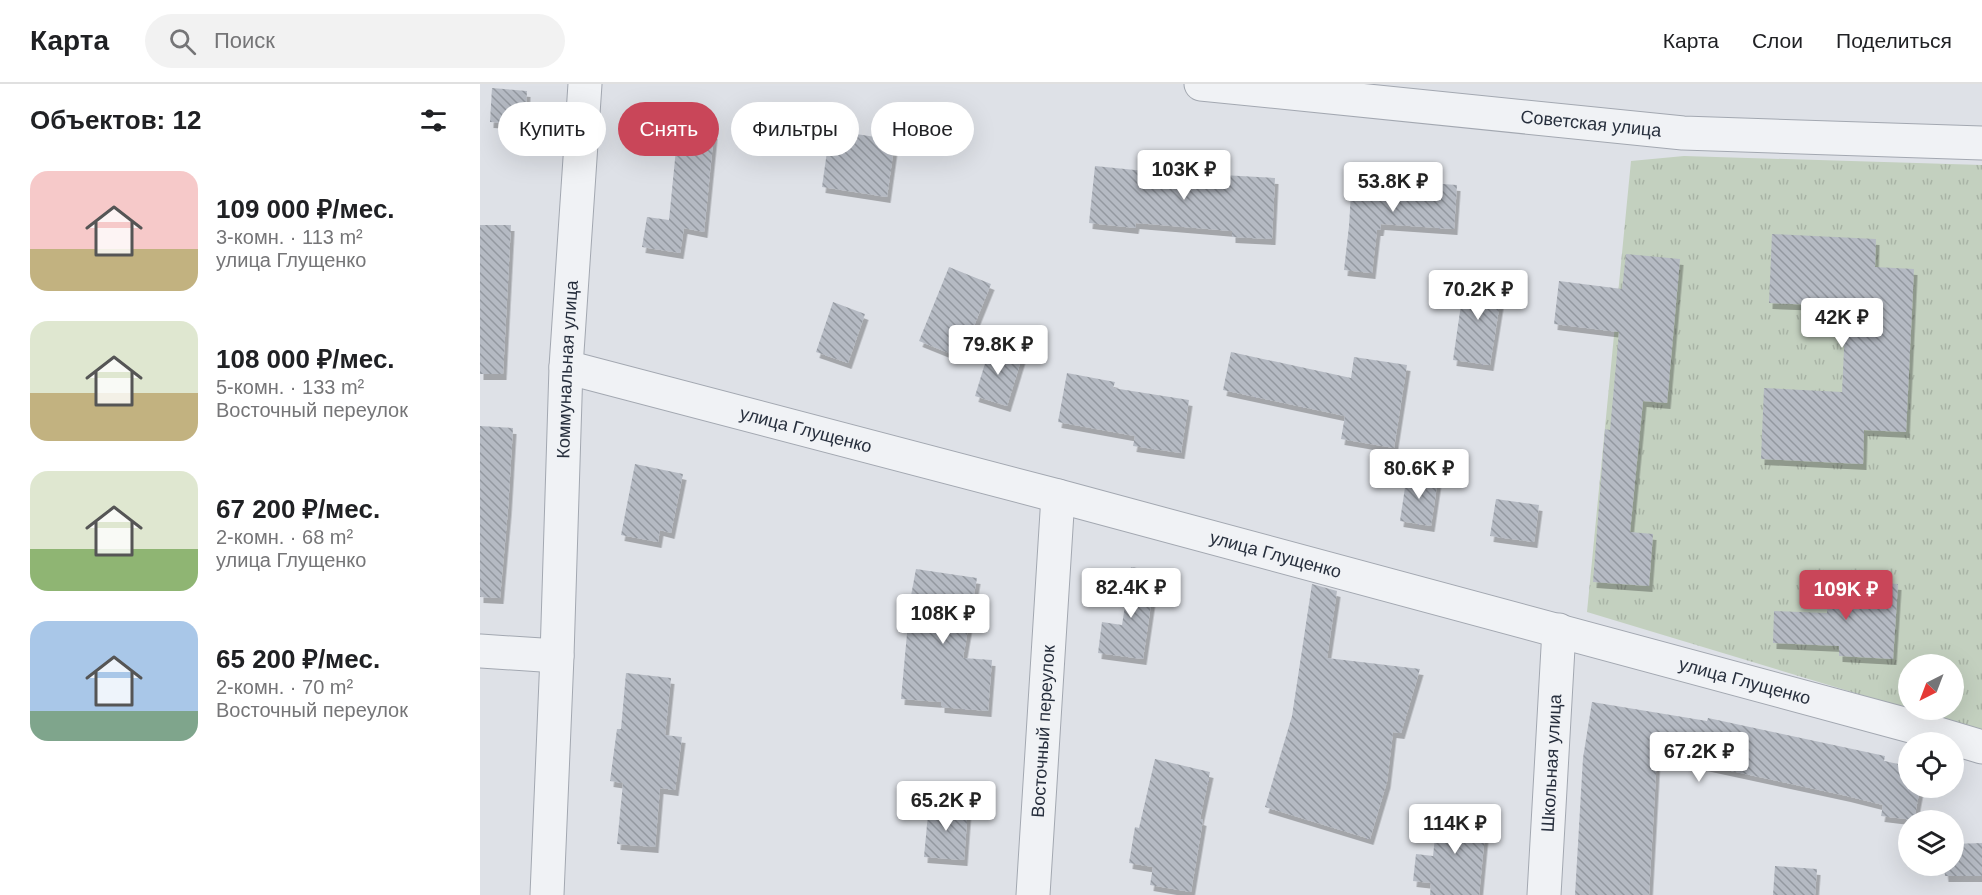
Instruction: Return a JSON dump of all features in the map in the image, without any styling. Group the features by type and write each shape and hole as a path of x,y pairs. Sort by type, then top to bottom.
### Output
{"street":[{"name":"Коммунальная улица","path":"547,895 566,367 585,84"},
{"name":"Советская улица","path":"1201,84 1321,90 1683,133 1982,143"},
{"name":"улица Глущенко","path":"566,367 1559,630 1982,747"},
{"name":"Восточный переулок","path":"1033,895 1058,496"},
{"name":"Школьная улица","path":"1544,895 1559,630"},
{"path":"480,651 557,656"}],"green space":[{"path":"1684,156 1982,165 1982,732 1942,720 1964,720 1964,654 1898,654 1898,706 1587,612 1631,161"}],"building":[{"path":"492,88 527,91 526,102 498,102 498,122 490,122"},
{"path":"859,134 871,136 871,156 893,156 887,197 822,187 826,156 859,156"},
{"path":"675,156 712,156 704,232 684,228 680,253 642,247 647,217 669,220"},
{"path":"1095,166 1175,174 1176,167 1204,169 1204,174 1275,178 1272,239 1232,237 1232,231 1136,223 1135,228 1089,223"},
{"path":"1352,176 1457,185 1454,229 1381,224 1380,230 1377,230 1372,273 1344,270"},
{"path":"480,225 511,225 503,374 480,374"},
{"path":"1772,234 1876,239 1875,267 1914,269 1906,432 1864,430 1863,464 1761,459 1764,388 1842,392 1846,306 1769,303"},
{"path":"1626,254 1680,259 1667,403 1643,401 1630,532 1653,534 1649,586 1593,582 1605,429 1610,430 1619,332 1554,324 1559,281 1622,289"},
{"path":"949,267 991,284 961,358 919,341"},
{"path":"1465,277 1503,284 1490,365 1453,360"},
{"path":"833,302 865,314 848,363 816,352"},
{"path":"990,347 1022,357 1007,406 975,396"},
{"path":"1231,352 1351,378 1354,357 1407,365 1394,448 1341,439 1345,416 1223,390"},
{"path":"1067,373 1115,382 1113,388 1189,400 1181,453 1133,446 1135,436 1058,422"},
{"path":"480,426 513,428 500,598 480,597"},
{"path":"635,464 683,474 671,533 660,530 658,542 621,535"},
{"path":"1407,474 1438,479 1431,526 1400,521"},
{"path":"1496,499 1539,505 1534,542 1490,536"},
{"path":"1131,567 1156,571 1143,659 1098,653 1102,622 1122,625"},
{"path":"916,569 977,578 963,658 992,660 988,711 941,707 941,702 901,699 910,601"},
{"path":"1829,579 1898,584 1893,659 1839,656 1839,646 1773,643 1774,611 1827,613"},
{"path":"1312,584 1337,591 1327,658 1420,669 1401,733 1393,732 1387,782 1370,839 1265,807 1292,716"},
{"path":"626,673 671,678 665,735 682,737 675,790 660,788 655,847 617,844 623,783 610,781 617,729 621,729"},
{"path":"1592,702 1707,721 1708,718 1885,756 1884,761 1898,764 1898,798 1918,798 1916,810 1898,810 1898,818 1881,816 1883,805 1657,755 1649,895 1575,895 1583,758"},
{"path":"1155,759 1210,772 1200,819 1203,820 1191,892 1150,885 1153,867 1129,863 1135,827 1139,828"},
{"path":"929,803 968,807 964,860 924,857"},
{"path":"1438,809 1487,814 1479,895 1430,895 1431,883 1413,881 1416,854 1433,856"},
{"path":"1982,843 1982,876 1964,876 1964,844"},
{"path":"1775,866 1817,869 1815,895 1773,895"}]}
